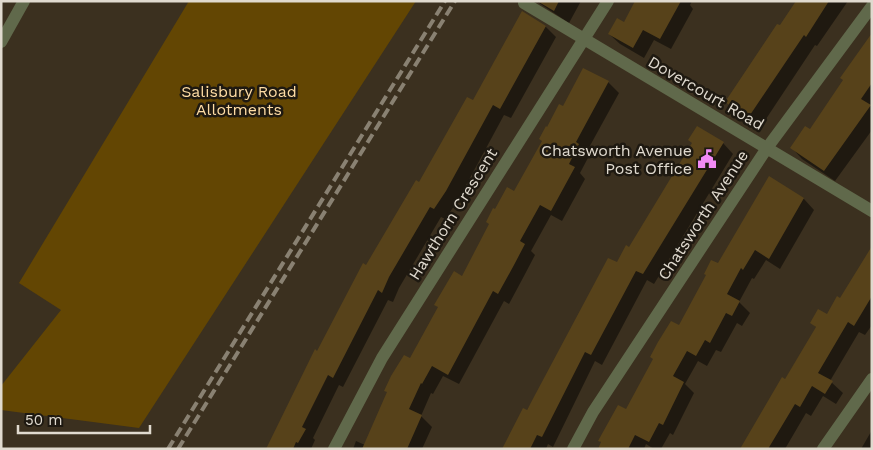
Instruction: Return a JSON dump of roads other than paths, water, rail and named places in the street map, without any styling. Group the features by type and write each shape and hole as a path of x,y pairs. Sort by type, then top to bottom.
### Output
{"street":[{"path":"1,42 24,1"},
{"name":"Hawthorn Crescent","path":"334,449 382,358 582,39 608,1"},
{"name":"Dovercourt Road","path":"524,3 872,211"},
{"name":"Chatsworth Avenue","path":"573,449 593,412 767,148 872,6"},
{"path":"823,449 872,379"}],"railway":[{"path":"168,449 445,1"},
{"path":"178,449 455,1"}],"place":[{"name":"Chatsworth Avenue Post Office","path":"707,159"}],"park label":[{"name":"Salisbury Road Allotments","path":"239,100"}]}
